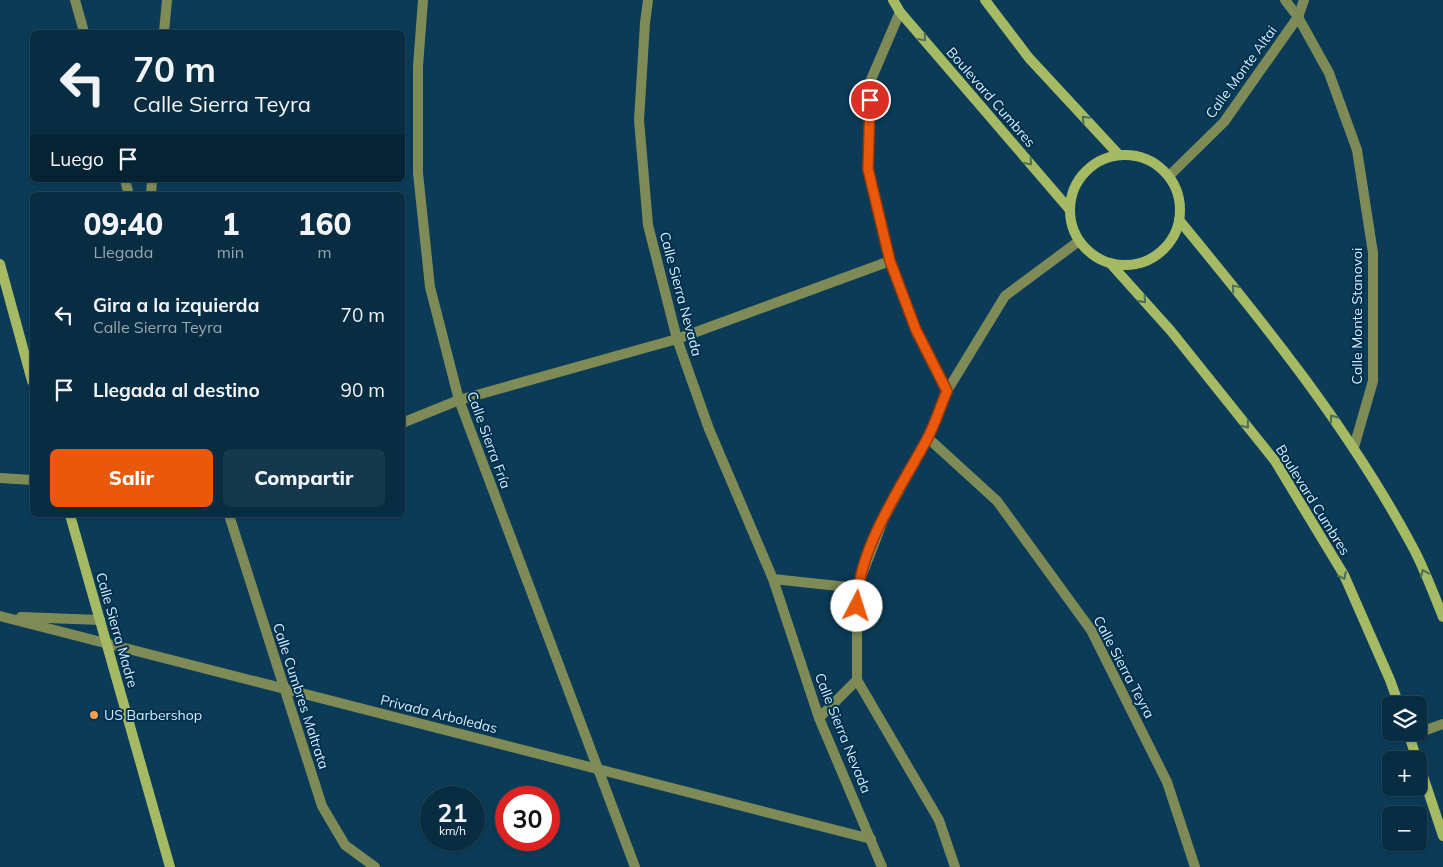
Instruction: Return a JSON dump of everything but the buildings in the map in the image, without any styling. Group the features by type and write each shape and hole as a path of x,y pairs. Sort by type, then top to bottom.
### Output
{"street":[{"path":"75,0 83,30"},
{"path":"164,30 167,0"},
{"name":"Calle Sierra Fría","path":"423,0 418,66 418,173 430,287 459,400 635,867"},
{"name":"Calle Sierra Nevada","path":"648,0 644,23 639,120 648,225 677,339 709,429 773,579 819,718 882,867"},
{"name":"Boulevard Cumbres","path":"893,0 900,12 1070,210"},
{"path":"985,0 1028,58 1118,154"},
{"name":"Calle Monte Stanovoi","path":"1285,0 1298,17 1329,73 1357,150 1373,253 1373,382 1354,447"},
{"name":"Calle Monte Altai","path":"1169,176 1224,122 1298,17 1304,0"},
{"path":"900,12 870,82 868,169 890,261 916,330 947,391"},
{"path":"1118,154 1132,154 1146,158 1159,166 1169,176 1177,190 1180,205 1179,220 1173,237 1162,252 1146,261 1128,265 1110,263 1098,258 1079,241 1072,226 1070,210 1072,194 1078,179 1089,167 1102,158 1118,154"},
{"path":"1179,220 1261,319 1354,447 1412,546 1443,617"},
{"path":"955,867 939,820 857,680 857,588 884,518 928,438 947,391 1005,296 1079,241"},
{"path":"405,422 459,400 677,339 890,261"},
{"name":"Boulevard Cumbres","path":"1110,263 1171,331 1275,461 1344,575 1390,680 1395,696"},
{"path":"0,264 30,374"},
{"name":"Calle Sierra Teyra","path":"928,438 996,501 1091,630 1167,782 1195,867"},
{"path":"0,478 30,480"},
{"name":"Calle Sierra Madre","path":"71,517 170,867"},
{"name":"Calle Cumbres Maltrata","path":"230,517 322,806 345,846 375,867"},
{"path":"773,579 857,588"},
{"path":"0,616 100,620"},
{"name":"Privada Arboledas","path":"0,616 871,839"},
{"path":"819,718 857,680"},
{"path":"1427,729 1443,724"},
{"path":"1427,788 1443,836"}],"place":[{"name":"US Barbershop","path":"94,715"}],"route":[{"path":"857,606 857,588 867,557 884,518 928,438 947,391 916,330 890,261 868,169 870,100"}]}
